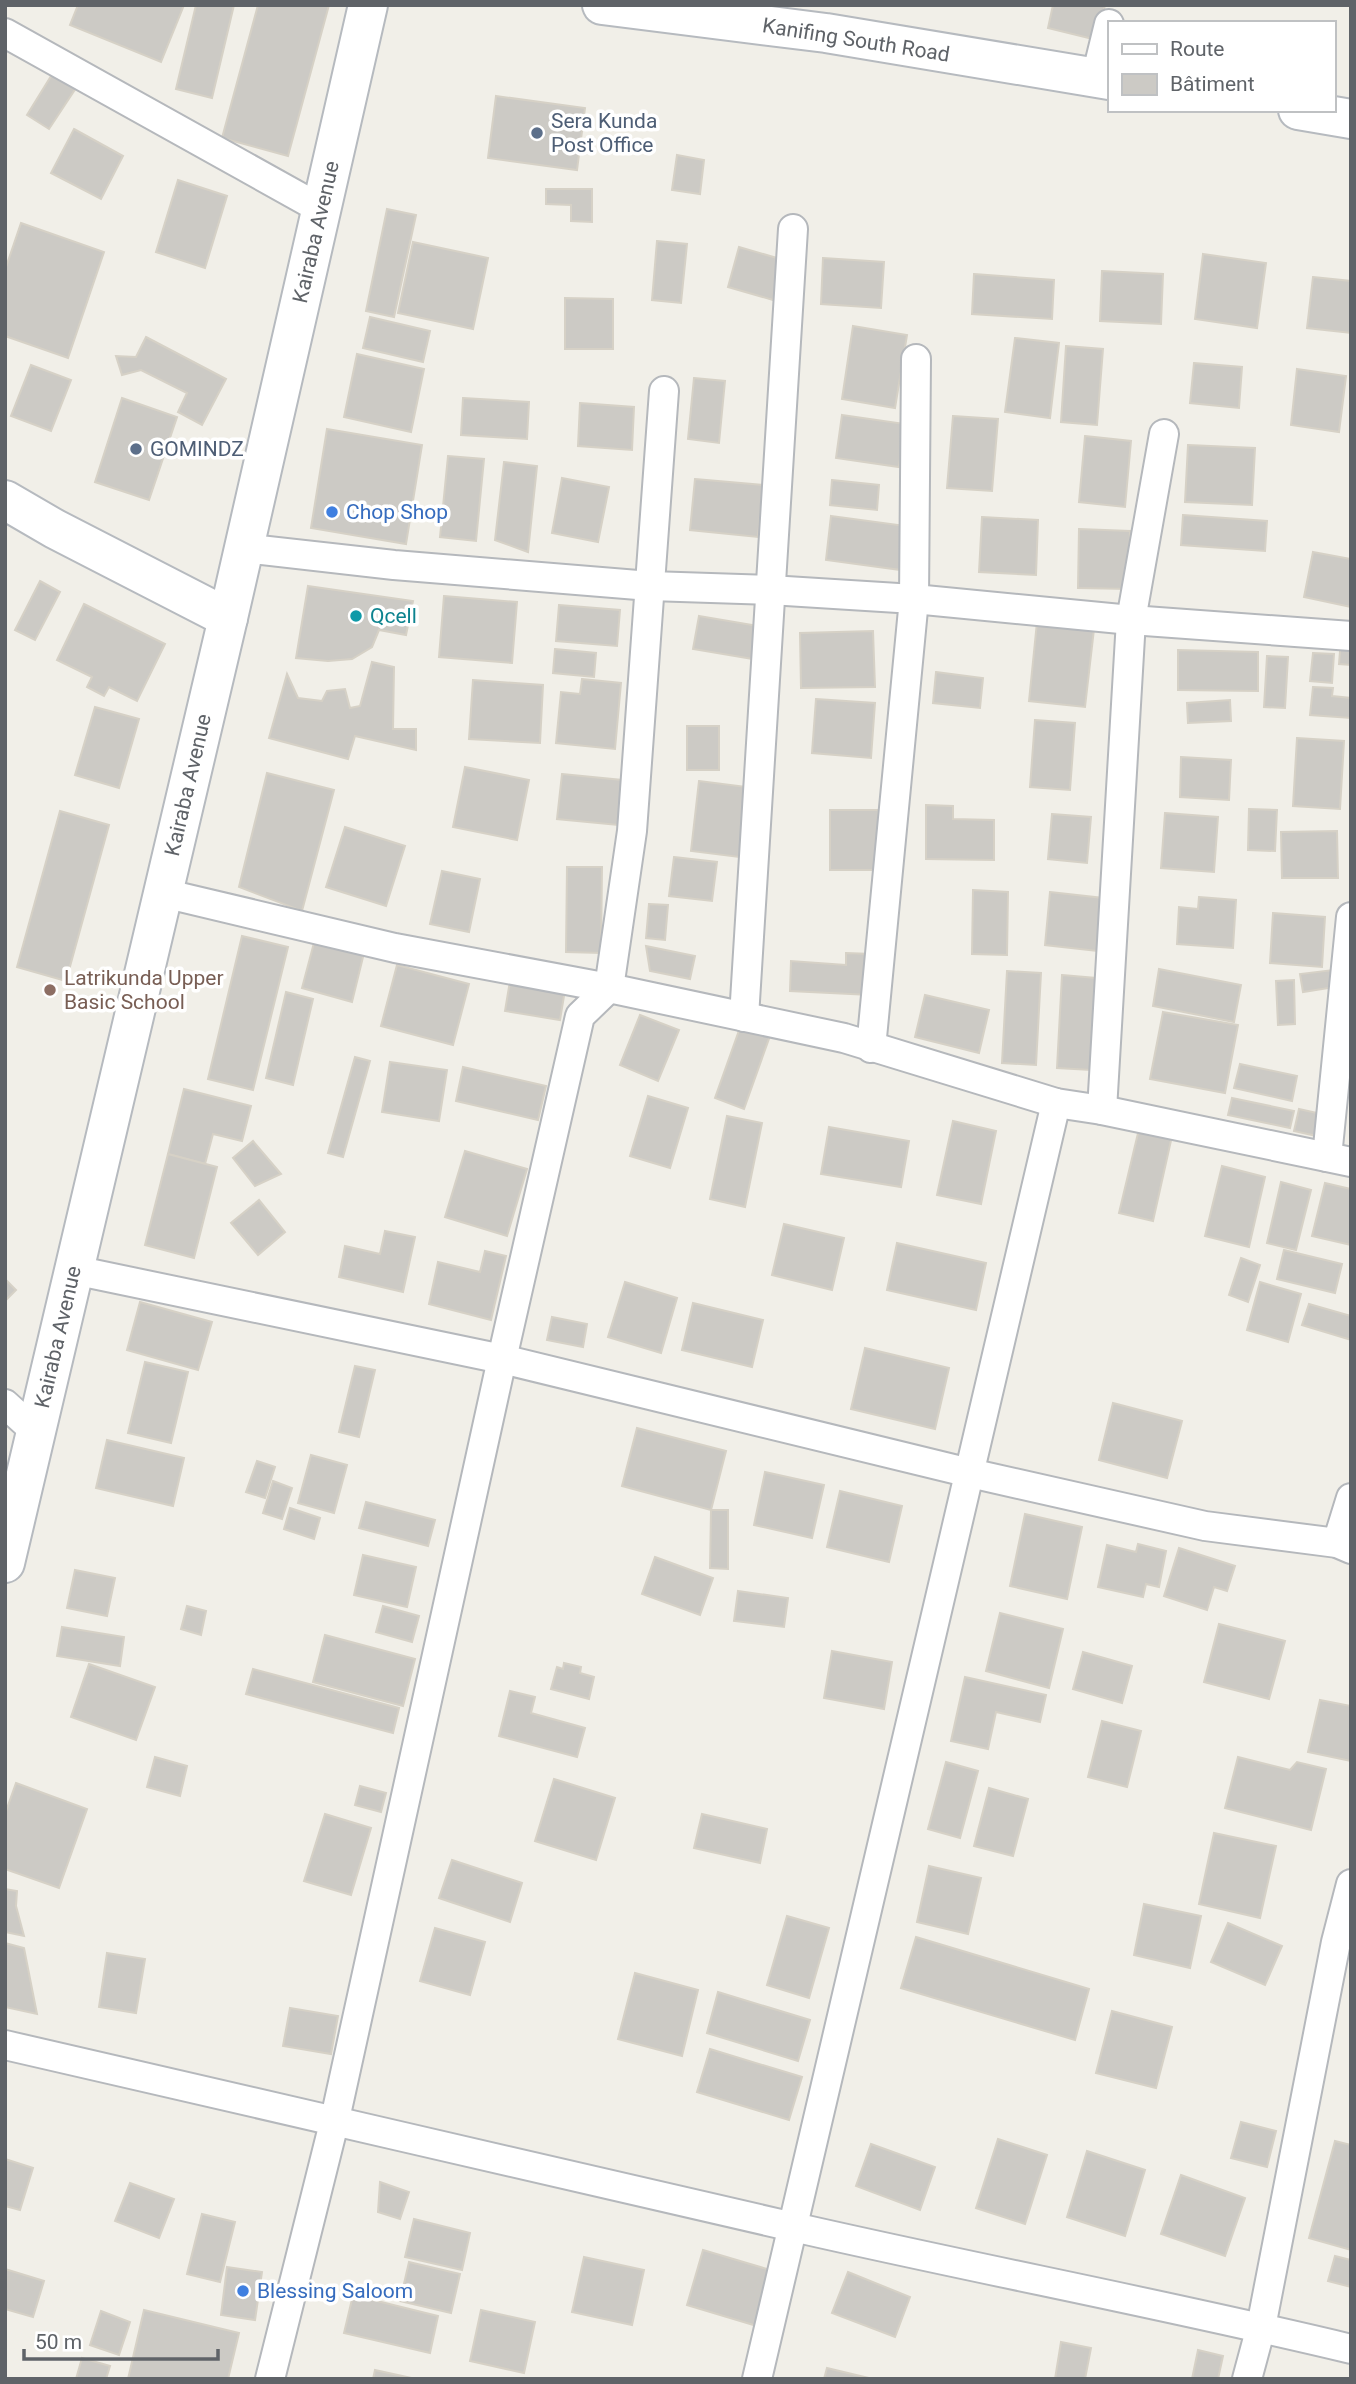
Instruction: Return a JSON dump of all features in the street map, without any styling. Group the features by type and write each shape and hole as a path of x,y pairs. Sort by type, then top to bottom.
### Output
{"street":[{"name":"Kairaba Avenue","path":"5,1563 228,618 368,5"},
{"name":"Kanifing South Road","path":"602,5 826,33 1103,78"},
{"path":"5,33 321,209"},
{"path":"1103,78 1108,39"},
{"path":"1310,112 1351,119"},
{"path":"744,1017 793,229"},
{"path":"871,1048 914,599 916,359"},
{"path":"270,2379 335,2119 580,1016 609,988 632,831 664,391"},
{"path":"1102,1110 1131,620 1164,434"},
{"path":"5,500 55,529 228,618"},
{"path":"243,548 394,565 650,586 914,599 1131,620 1351,636"},
{"path":"163,893 395,948 609,988 844,1038 1056,1103 1102,1110 1339,1160 1351,917"},
{"path":"757,2379 1056,1103"},
{"path":"74,1270 502,1359 970,1473 1205,1526 1344,1546 1351,1498"},
{"path":"5,1404 36,1432"},
{"path":"1247,2379 1261,2327 1343,1944 1351,1884"},
{"path":"5,2045 335,2119 791,2227 1261,2327 1351,2349"}],"building":[{"path":"78,5 184,5 161,62 70,25"},
{"path":"196,5 234,5 212,98 176,89"},
{"path":"258,5 329,5 288,156 222,138"},
{"path":"1053,5 1105,5 1097,40 1048,28"},
{"path":"53,73 76,88 49,129 27,115"},
{"name":"Sera Kunda Post Office","path":"496,96 585,108 577,170 488,158"},
{"path":"74,129 123,156 101,199 51,173"},
{"path":"677,155 704,160 700,194 672,190"},
{"path":"178,180 227,196 205,268 156,252"},
{"path":"546,189 592,189 592,222 571,221 571,205 546,204"},
{"path":"387,209 416,215 394,317 366,311"},
{"path":"21,223 104,252 68,358 5,336 5,270"},
{"path":"657,241 687,244 681,303 652,300"},
{"path":"413,242 488,258 473,329 398,313"},
{"path":"739,247 784,260 773,300 728,287"},
{"path":"1203,254 1266,263 1257,328 1195,319"},
{"path":"823,258 884,262 881,308 821,304"},
{"path":"1102,271 1163,274 1161,324 1100,321"},
{"path":"974,274 1054,280 1052,319 972,314"},
{"path":"1313,277 1351,281 1351,333 1307,328"},
{"path":"565,298 613,299 613,349 565,349"},
{"path":"370,317 430,331 423,362 363,348"},
{"path":"853,326 907,335 895,408 842,399"},
{"path":"146,337 226,379 202,425 178,412 187,393 141,370 122,375 116,356 136,357"},
{"path":"1015,338 1059,343 1050,418 1005,412"},
{"path":"1066,346 1103,349 1097,425 1061,422"},
{"path":"357,354 424,369 411,432 344,417"},
{"path":"1194,363 1242,367 1239,408 1190,403"},
{"path":"31,365 71,380 51,431 11,416"},
{"path":"1297,369 1346,376 1339,432 1291,425"},
{"path":"694,378 725,381 719,443 688,439"},
{"name":"GOMINDZ","path":"122,398 177,417 149,500 95,482"},
{"path":"463,398 529,402 527,439 461,435"},
{"path":"580,403 634,407 632,450 578,446"},
{"path":"842,415 905,424 899,467 836,458"},
{"path":"953,416 998,419 992,491 947,488"},
{"path":"327,429 422,445 406,544 311,528"},
{"path":"1085,436 1131,441 1125,507 1079,502"},
{"path":"1188,445 1255,448 1252,505 1185,502"},
{"path":"448,456 484,459 476,541 440,537"},
{"path":"504,462 537,466 528,552 495,540"},
{"path":"562,478 609,487 598,542 552,533"},
{"path":"695,479 763,485 758,537 690,530"},
{"path":"832,480 879,485 877,510 830,505"},
{"path":"1183,515 1267,521 1265,551 1181,545"},
{"path":"831,516 906,526 901,570 826,560"},
{"path":"982,517 1038,520 1036,575 979,572"},
{"path":"1079,529 1130,531 1129,589 1078,588"},
{"path":"1313,552 1351,559 1351,607 1304,597"},
{"path":"40,581 60,592 35,640 15,630"},
{"name":"Qcell","path":"308,586 413,601 406,635 379,630 372,647 352,659 328,661 296,658"},
{"path":"444,596 517,602 512,663 439,657"},
{"path":"84,604 165,644 137,701 109,687 104,696 87,687 92,677 57,660"},
{"path":"559,605 620,610 617,646 556,641"},
{"path":"699,616 764,627 759,660 693,649"},
{"path":"1037,622 1094,629 1085,707 1029,701"},
{"path":"873,631 875,687 801,688 800,633"},
{"path":"1341,639 1351,640 1351,665 1339,664"},
{"path":"555,649 596,653 594,677 553,673"},
{"path":"1178,650 1258,652 1258,691 1178,690"},
{"path":"1313,653 1334,654 1332,683 1310,681"},
{"path":"1267,656 1288,657 1285,708 1264,707"},
{"path":"372,662 394,667 393,729 416,729 416,750 355,736 348,759 269,738 287,674 298,698 322,701 327,691 345,689 350,708 360,706"},
{"path":"936,672 983,678 980,708 933,703"},
{"path":"582,679 621,683 615,749 556,743 561,692 580,694"},
{"path":"473,680 543,685 540,743 469,739"},
{"path":"1313,687 1333,688 1332,696 1351,698 1351,718 1310,715"},
{"path":"816,699 875,703 871,758 812,753"},
{"path":"1230,700 1231,721 1188,723 1187,703"},
{"path":"95,707 139,719 119,788 75,775"},
{"path":"1035,720 1075,723 1070,790 1030,787"},
{"path":"687,726 719,726 719,770 687,770"},
{"path":"1297,738 1344,741 1340,809 1293,806"},
{"path":"1181,757 1231,760 1229,800 1180,797"},
{"path":"465,767 529,780 517,840 453,827"},
{"path":"267,773 334,790 302,911 239,887"},
{"path":"562,774 622,780 618,825 557,819"},
{"path":"699,781 747,787 739,857 691,851"},
{"path":"926,805 953,806 953,819 994,820 994,860 926,859"},
{"path":"1249,809 1277,810 1275,851 1248,850"},
{"path":"830,810 878,810 878,870 830,870"},
{"path":"60,811 109,825 66,981 17,967"},
{"path":"1165,813 1218,817 1214,872 1161,868"},
{"path":"1052,814 1091,817 1087,863 1048,859"},
{"path":"345,827 405,846 386,906 326,887"},
{"path":"1337,831 1338,878 1282,878 1281,832"},
{"path":"674,857 717,862 712,901 669,896"},
{"path":"567,867 602,867 601,953 566,952"},
{"path":"442,871 480,879 469,932 430,924"},
{"path":"973,890 1008,892 1007,955 972,954"},
{"path":"1050,892 1103,898 1097,951 1045,945"},
{"path":"1199,897 1236,900 1233,948 1177,944 1179,907 1198,909"},
{"path":"649,904 668,905 665,940 646,938"},
{"path":"1273,913 1325,917 1322,967 1270,963"},
{"path":"242,936 288,947 253,1090 208,1079"},
{"path":"315,939 364,953 352,1002 302,988"},
{"path":"646,946 695,956 690,979 650,971"},
{"path":"846,953 872,954 870,995 790,991 791,961 846,965"},
{"path":"397,965 469,984 453,1045 381,1026"},
{"path":"1159,969 1241,985 1234,1022 1153,1006"},
{"path":"1333,970 1335,987 1303,992 1300,974"},
{"path":"1007,971 1041,973 1036,1065 1002,1063"},
{"path":"1062,975 1096,978 1091,1070 1057,1068"},
{"path":"1294,980 1295,1024 1278,1025 1276,981"},
{"path":"510,981 565,990 560,1020 505,1011"},
{"path":"286,992 313,999 293,1085 266,1078"},
{"path":"925,995 989,1010 979,1053 915,1037"},
{"path":"1163,1012 1238,1025 1225,1093 1150,1079"},
{"path":"640,1015 679,1030 658,1081 620,1065"},
{"path":"742,1022 771,1033 744,1109 715,1098"},
{"path":"355,1057 370,1061 343,1157 328,1153"},
{"path":"390,1062 447,1070 439,1121 382,1112"},
{"path":"1240,1064 1297,1076 1292,1101 1234,1088"},
{"path":"463,1067 546,1086 538,1120 456,1101"},
{"path":"184,1089 251,1106 242,1141 213,1134 205,1164 168,1154"},
{"path":"648,1096 688,1108 670,1168 630,1156"},
{"path":"1232,1098 1294,1111 1290,1128 1228,1115"},
{"path":"1299,1109 1326,1115 1321,1137 1294,1131"},
{"path":"727,1116 762,1123 745,1207 710,1199"},
{"path":"953,1121 996,1131 981,1204 937,1195"},
{"path":"829,1127 909,1141 901,1187 821,1174"},
{"path":"1139,1129 1172,1136 1153,1221 1119,1213"},
{"path":"253,1141 281,1174 255,1186 233,1158"},
{"path":"465,1151 527,1169 507,1236 445,1217"},
{"path":"168,1154 217,1167 194,1258 145,1245"},
{"path":"1222,1166 1265,1177 1249,1247 1205,1236"},
{"path":"1281,1182 1311,1190 1296,1250 1267,1243"},
{"path":"1325,1183 1351,1189 1351,1245 1312,1236"},
{"path":"259,1200 285,1232 258,1255 231,1223"},
{"path":"784,1224 844,1238 832,1290 772,1275"},
{"path":"385,1231 415,1237 403,1292 339,1277 345,1246 380,1254"},
{"path":"897,1243 986,1263 976,1310 887,1290"},
{"path":"1284,1250 1342,1264 1335,1293 1277,1279"},
{"path":"485,1251 506,1256 491,1320 429,1304 438,1262 480,1272"},
{"path":"1241,1258 1260,1265 1248,1302 1229,1295"},
{"path":"5,1279 16,1290 5,1301"},
{"path":"625,1282 677,1298 661,1353 608,1337"},
{"path":"1260,1282 1301,1294 1288,1342 1247,1330"},
{"path":"140,1302 212,1322 198,1370 127,1350"},
{"path":"693,1303 763,1320 752,1367 682,1350"},
{"path":"1309,1304 1351,1316 1351,1340 1302,1325"},
{"path":"552,1317 587,1324 583,1347 547,1340"},
{"path":"865,1348 949,1368 935,1429 851,1409"},
{"path":"145,1362 188,1372 171,1443 128,1433"},
{"path":"355,1366 375,1370 359,1437 339,1432"},
{"path":"1113,1403 1182,1421 1167,1478 1099,1460"},
{"path":"637,1428 726,1451 711,1510 622,1486"},
{"path":"107,1440 184,1458 173,1506 96,1488"},
{"path":"311,1455 347,1465 334,1513 298,1503"},
{"path":"257,1461 275,1467 265,1498 246,1492"},
{"path":"765,1472 824,1485 812,1538 754,1525"},
{"path":"273,1481 292,1488 282,1519 263,1513"},
{"path":"840,1491 902,1506 889,1562 827,1547"},
{"path":"366,1502 435,1520 428,1546 359,1528"},
{"path":"290,1508 320,1518 314,1539 284,1529"},
{"path":"711,1510 728,1510 728,1569 710,1568"},
{"path":"1025,1514 1082,1527 1067,1599 1010,1586"},
{"path":"1138,1544 1166,1551 1159,1587 1146,1584 1143,1597 1098,1587 1107,1545 1136,1552"},
{"path":"1179,1548 1235,1566 1227,1591 1214,1587 1207,1610 1164,1596"},
{"path":"363,1555 416,1567 407,1607 354,1595"},
{"path":"655,1557 713,1578 700,1615 642,1594"},
{"path":"75,1570 115,1578 107,1616 67,1608"},
{"path":"738,1591 788,1598 784,1627 734,1621"},
{"path":"187,1606 206,1611 201,1635 181,1629"},
{"path":"383,1606 419,1616 412,1642 376,1632"},
{"path":"1000,1613 1063,1629 1049,1688 986,1671"},
{"path":"1219,1624 1285,1641 1269,1699 1204,1682"},
{"path":"62,1627 124,1637 120,1666 57,1656"},
{"path":"325,1635 415,1659 403,1706 313,1682"},
{"path":"832,1651 892,1662 884,1709 824,1698"},
{"path":"1083,1652 1132,1666 1122,1703 1073,1689"},
{"path":"564,1663 581,1667 580,1673 594,1677 589,1699 551,1689 557,1667 563,1669"},
{"path":"89,1664 155,1687 136,1740 71,1717"},
{"path":"253,1669 399,1708 393,1733 246,1694"},
{"path":"965,1677 1046,1695 1040,1722 996,1712 988,1749 951,1741"},
{"path":"510,1691 535,1697 531,1713 585,1728 577,1757 499,1736"},
{"path":"1320,1700 1351,1706 1351,1761 1308,1752"},
{"path":"1102,1721 1141,1731 1127,1787 1088,1777"},
{"path":"155,1757 187,1766 180,1796 147,1787"},
{"path":"1238,1757 1290,1770 1297,1762 1326,1769 1311,1830 1225,1808"},
{"path":"946,1762 978,1771 960,1838 928,1829"},
{"path":"554,1779 615,1798 596,1860 535,1841"},
{"path":"16,1783 87,1809 59,1888 5,1869 5,1814"},
{"path":"360,1786 386,1793 381,1812 355,1805"},
{"path":"989,1788 1028,1799 1013,1856 974,1846"},
{"path":"325,1814 371,1828 351,1895 304,1881"},
{"path":"702,1814 767,1829 760,1863 694,1848"},
{"path":"1214,1833 1276,1846 1260,1918 1199,1904"},
{"path":"452,1860 522,1883 510,1922 439,1898"},
{"path":"929,1866 981,1878 968,1934 917,1922"},
{"path":"5,1889 17,1891 16,1906 24,1936 5,1932"},
{"path":"1144,1904 1201,1916 1190,1968 1134,1955"},
{"path":"787,1916 829,1928 809,1998 767,1985"},
{"path":"1228,1923 1282,1946 1265,1985 1211,1962"},
{"path":"435,1928 485,1942 470,1995 420,1981"},
{"path":"916,1937 1089,1989 1075,2040 901,1988"},
{"path":"5,1943 24,1948 37,2014 5,2007"},
{"path":"107,1953 145,1959 136,2013 99,2007"},
{"path":"635,1973 698,1990 682,2056 618,2039"},
{"path":"718,1992 810,2020 798,2061 707,2033"},
{"path":"290,2008 338,2016 331,2054 283,2046"},
{"path":"1112,2011 1172,2027 1156,2088 1096,2073"},
{"path":"710,2049 802,2077 789,2120 697,2092"},
{"path":"1241,2122 1276,2131 1267,2167 1231,2158"},
{"path":"998,2139 1047,2155 1025,2224 976,2208"},
{"path":"1335,2141 1351,2145 1351,2250 1309,2238"},
{"path":"871,2144 935,2167 920,2210 856,2186"},
{"path":"1087,2151 1145,2170 1125,2236 1067,2217"},
{"path":"5,2159 33,2168 20,2210 5,2206"},
{"path":"1181,2175 1245,2198 1225,2256 1161,2234"},
{"path":"380,2182 409,2192 400,2219 378,2212"},
{"path":"130,2183 174,2199 159,2238 115,2221"},
{"path":"202,2214 235,2222 220,2282 187,2274"},
{"path":"414,2219 470,2233 462,2270 405,2257"},
{"path":"703,2250 777,2272 760,2327 687,2305"},
{"path":"1335,2256 1351,2260 1351,2287 1328,2281"},
{"path":"584,2257 644,2270 632,2325 572,2312"},
{"path":"409,2262 460,2274 451,2313 400,2301"},
{"path":"227,2267 262,2272 255,2320 221,2315"},
{"path":"5,2269 44,2281 33,2317 5,2309"},
{"path":"848,2272 910,2297 895,2337 832,2313"},
{"path":"353,2295 438,2316 430,2353 344,2333"},
{"path":"144,2310 239,2333 228,2379 128,2379"},
{"path":"481,2310 535,2322 524,2373 470,2361"},
{"path":"101,2311 130,2322 119,2355 90,2345"},
{"path":"1061,2342 1091,2348 1085,2379 1055,2379"},
{"path":"1198,2350 1223,2356 1218,2379 1192,2379"},
{"path":"82,2358 110,2366 106,2379 76,2379"},
{"path":"827,2368 873,2379 824,2379"},
{"path":"375,2370 416,2379 373,2379"}],"place":[{"name":"Sera Kunda Post Office","path":"537,133"},
{"name":"GOMINDZ","path":"136,449"},
{"name":"Chop Shop","path":"332,512"},
{"name":"Qcell","path":"356,616"},
{"name":"Latrikunda Upper Basic School","path":"50,990"},
{"name":"Blessing Saloom","path":"243,2291"}]}
